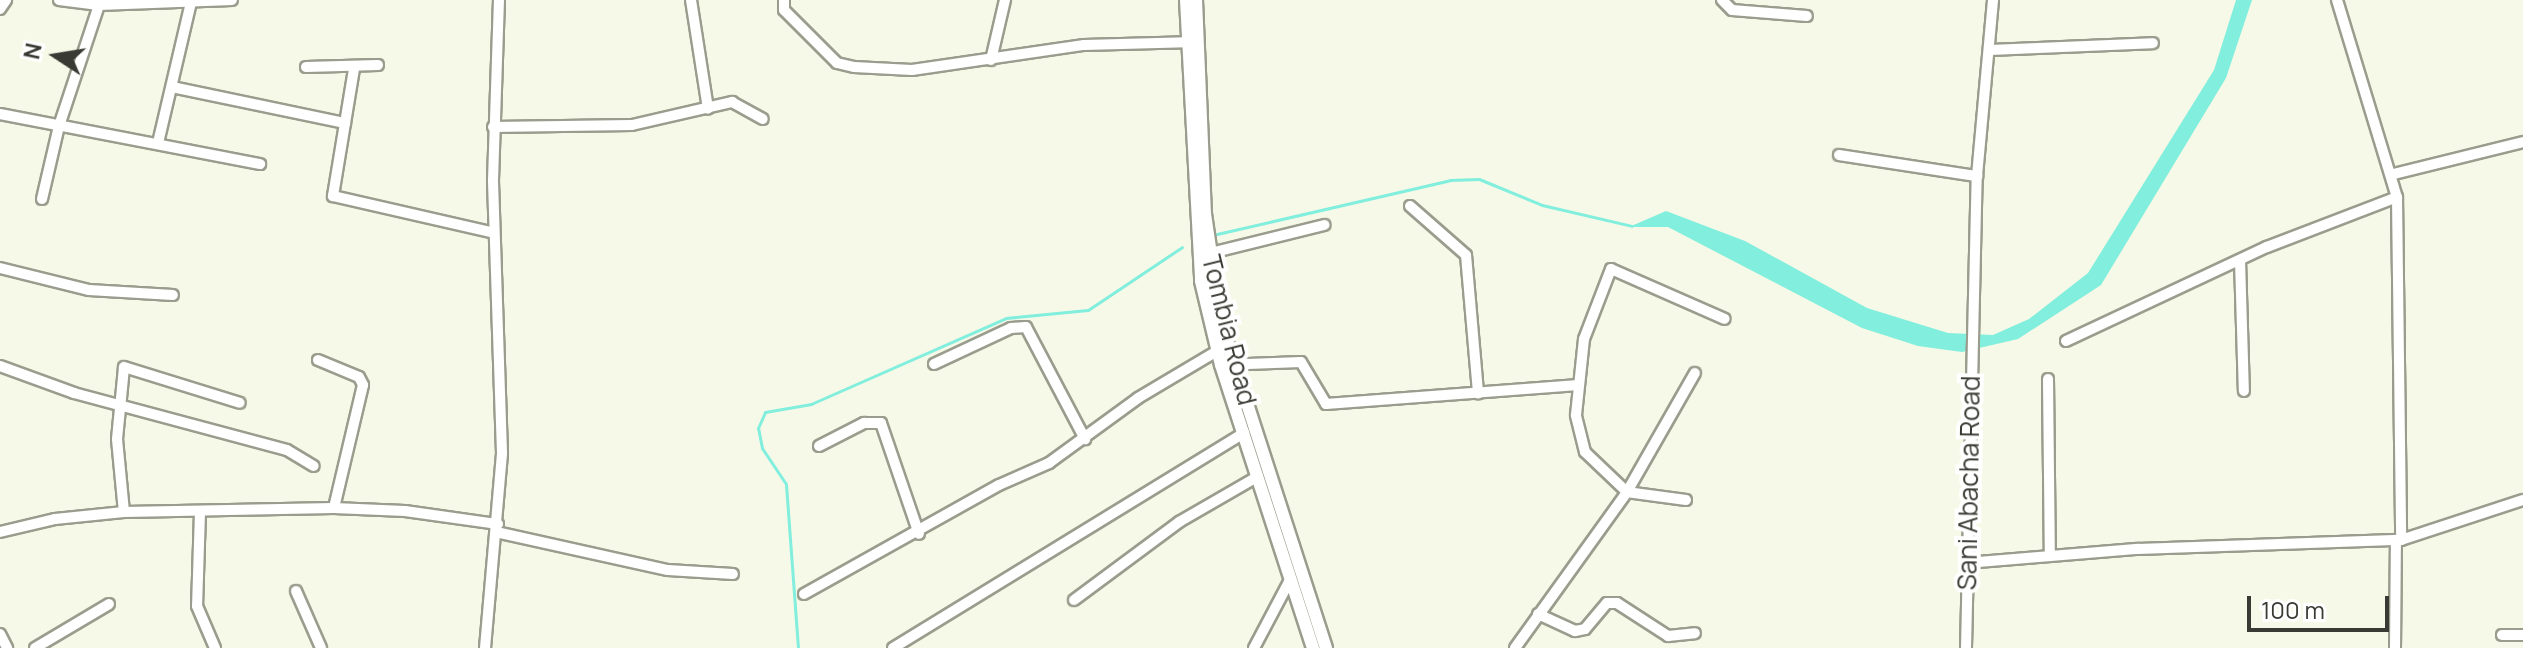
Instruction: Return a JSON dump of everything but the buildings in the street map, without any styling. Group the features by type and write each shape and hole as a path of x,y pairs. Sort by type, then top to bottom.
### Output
{"main road":[{"name":"Tombia Road","path":"1186,0 1192,42 1203,255 1217,351 1227,365 1326,648"},
{"name":"Tombia Road","path":"1192,42 1196,0"},
{"name":"Tombia Road","path":"1203,255 1244,433 1313,648"}],"street":[{"path":"0,9 6,0"},
{"path":"59,0 99,5 232,0"},
{"path":"485,648 497,528 503,383 494,233 493,127 499,0"},
{"path":"691,0 708,109"},
{"path":"784,0 784,10 844,65 912,70 1084,45 1192,42"},
{"path":"991,60 1005,0"},
{"path":"1722,0 1732,10 1807,16"},
{"name":"Sani Abacha Road","path":"1966,648 1977,176 1993,0"},
{"path":"2337,0 2394,174 2397,197 2399,540 2395,648"},
{"path":"158,143 191,2"},
{"path":"42,199 59,126 99,5"},
{"path":"1989,50 2153,43"},
{"path":"306,67 354,69 378,65"},
{"path":"354,69 333,196 494,233"},
{"path":"172,87 345,123"},
{"path":"493,127 632,125 732,102 763,119"},
{"path":"0,114 260,164"},
{"path":"2394,174 2523,142"},
{"path":"1839,155 1977,176"},
{"path":"2066,341 2240,260 2397,197"},
{"path":"1410,206 1466,255 1478,393"},
{"path":"1203,255 1324,225"},
{"path":"2240,260 2244,391"},
{"path":"0,268 89,290 173,295"},
{"path":"1686,500 1627,492 1599,471 1578,438 1578,385 1584,339 1611,269 1725,319"},
{"path":"934,364 1011,328 1026,327 1085,439"},
{"path":"804,594 919,534 1085,439 1138,398 1217,351"},
{"path":"318,360 359,377 363,385 334,508"},
{"path":"1227,365 1301,362 1326,404 1578,385"},
{"path":"0,366 118,405 287,450 314,466"},
{"path":"124,512 118,405 121,373 127,367 240,403"},
{"path":"1515,648 1627,492 1695,373"},
{"path":"2048,379 2050,556"},
{"path":"819,446 864,423 881,423 919,534"},
{"path":"893,648 1244,433"},
{"path":"1074,600 1179,522 1257,477"},
{"path":"1966,563 2050,556 2399,540 2523,500"},
{"path":"0,532 55,519 124,512 334,508 405,511 497,528 668,570 733,574"},
{"path":"200,512 196,596 215,648"},
{"path":"1254,648 1290,580"},
{"path":"296,591 321,648"},
{"path":"1538,614 1575,631 1585,629 1607,603 1617,603 1668,636 1695,633"},
{"path":"35,648 109,604"},
{"path":"0,634 7,648"},
{"path":"2502,635 2523,635"}],"water":[{"path":"2236,0 2252,0 2226,78 2101,285 2018,339 1962,352 1918,346 1862,328 1668,227 1629,227 1666,211 1745,241 1867,308 1948,333 1993,335 2029,319 2088,273 2214,70"}],"waterway":[{"path":"1217,234 1450,180 1479,179 1542,205 1632,226"},
{"path":"798,648 786,484 762,448 758,428 765,412 811,404 1006,318 1088,310 1182,247"}]}
